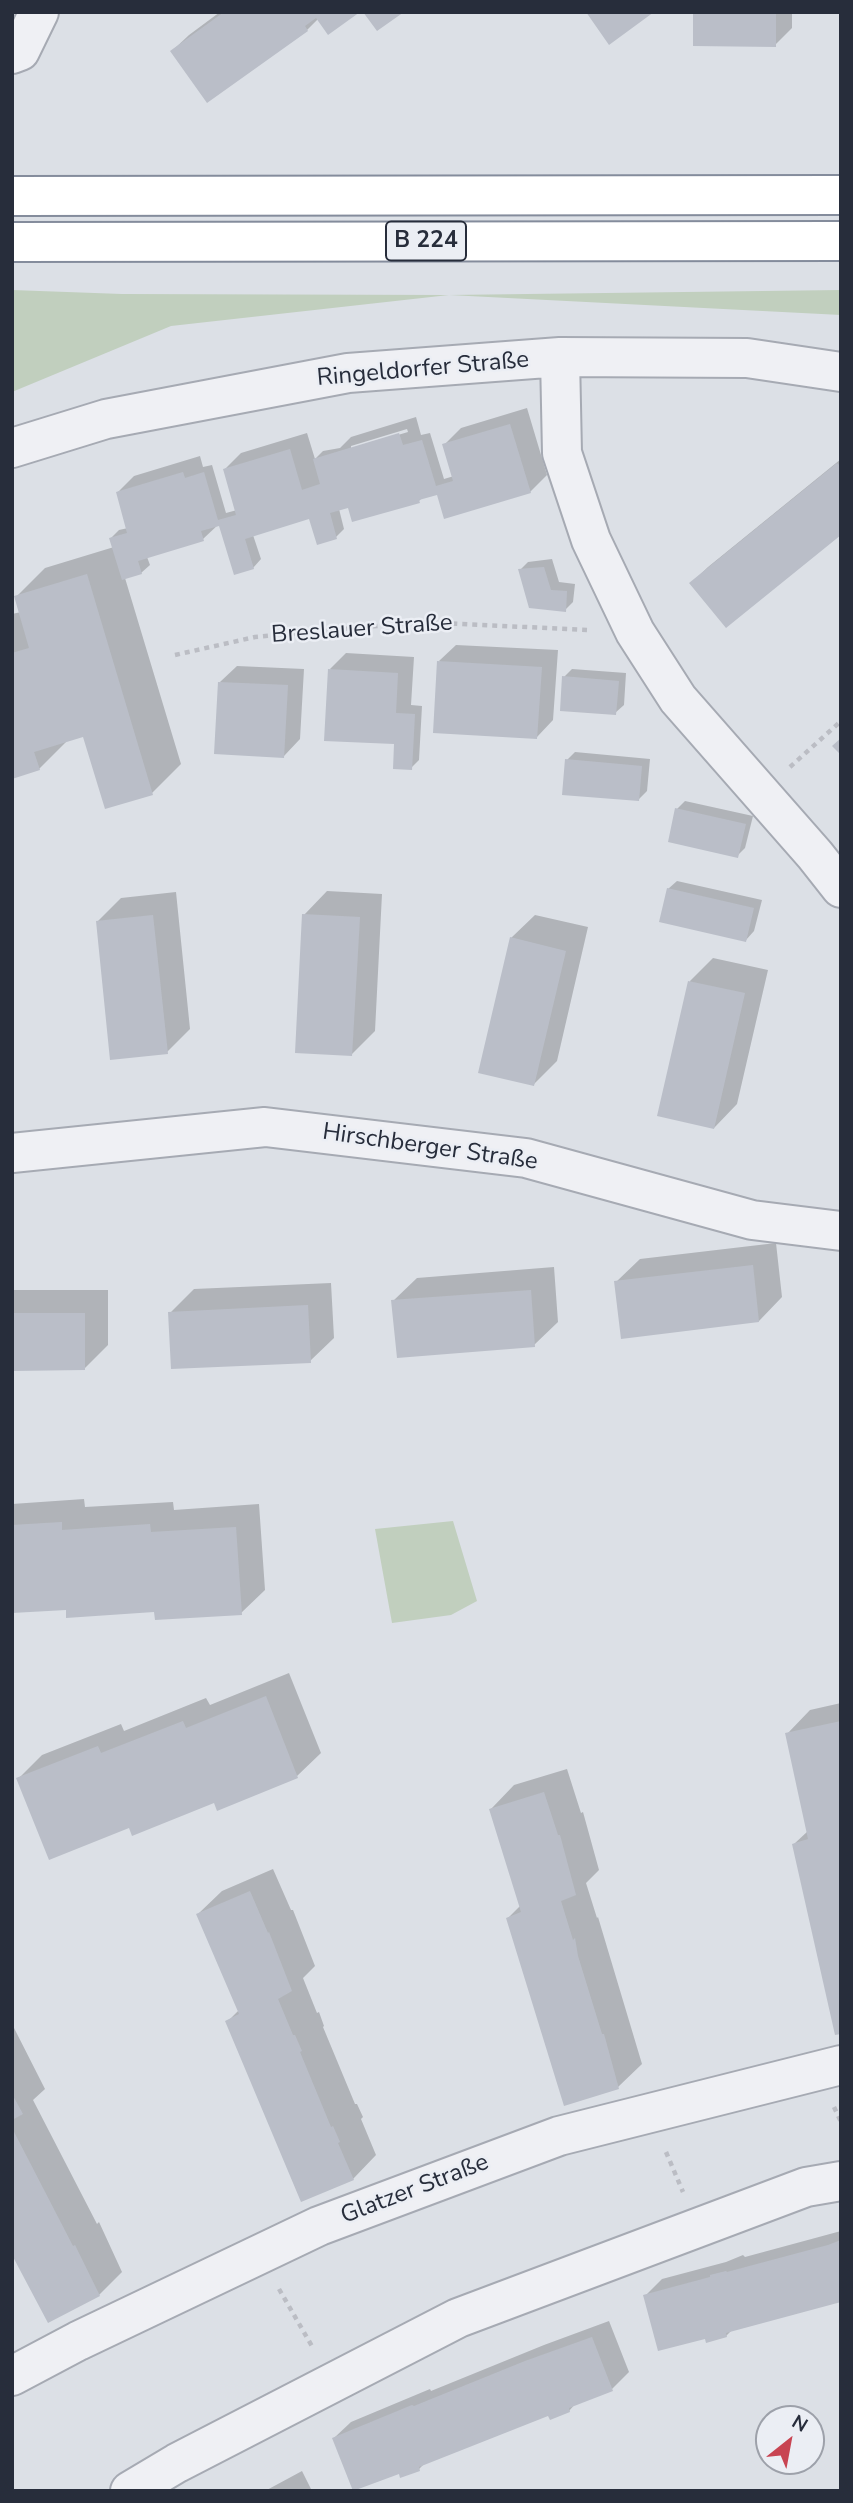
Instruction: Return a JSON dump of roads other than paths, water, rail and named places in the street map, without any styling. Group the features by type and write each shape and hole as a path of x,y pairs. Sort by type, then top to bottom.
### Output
{"highway":[{"name":"B 224","path":"12,196 841,195"},
{"name":"B 224","path":"12,242 841,241"}],"street":[{"path":"12,54 20,51 39,12"},
{"path":"559,358 562,453 591,540 635,632 678,699 841,888"},
{"name":"Ringeldorfer Straße","path":"12,448 106,419 348,373 559,358 747,358 841,372"},
{"name":"Hirschberger Straße","path":"12,1153 265,1127 526,1158 752,1220 841,1231"},
{"name":"Glatzer Straße","path":"12,2376 78,2341 319,2226 559,2136 841,2065"},
{"path":"130,2491 177,2463 458,2318 806,2188 841,2181"}]}
